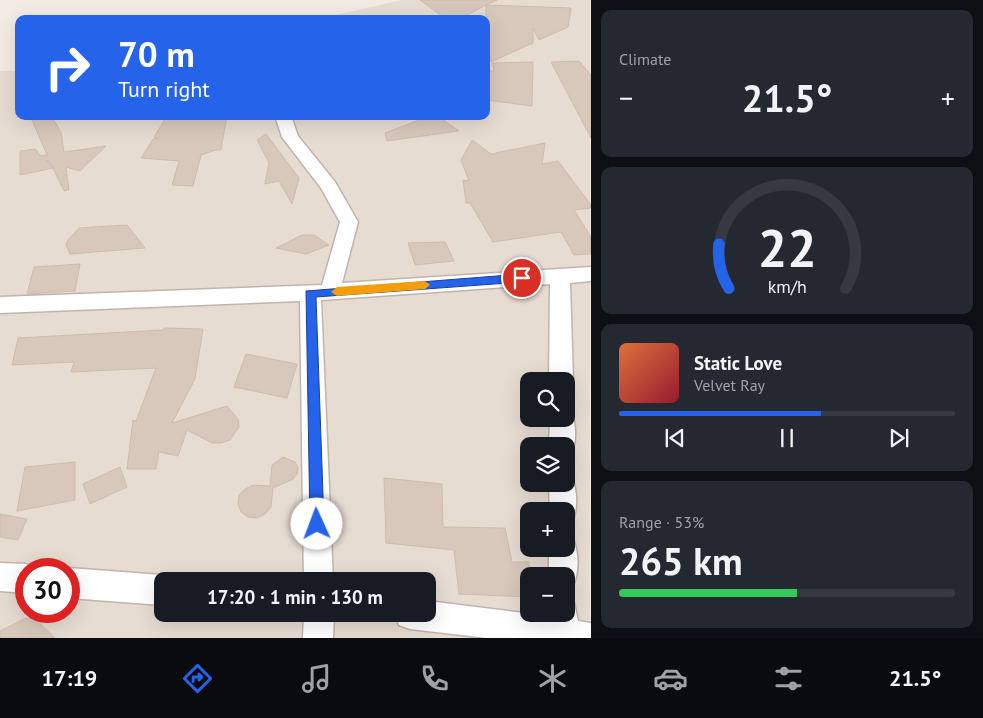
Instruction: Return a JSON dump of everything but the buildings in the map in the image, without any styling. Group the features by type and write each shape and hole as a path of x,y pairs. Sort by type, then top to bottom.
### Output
{"street":[{"path":"284,120 290,137 329,186 349,222 320,293 319,572"},
{"path":"0,306 320,293 590,274"},
{"path":"560,275 561,372"},
{"path":"0,577 15,578"},
{"path":"80,583 154,589"},
{"path":"436,618 527,632 572,629"},
{"path":"318,638 319,622"}],"shaded area":[{"path":"401,0 590,0 590,638 0,638 0,71 15,71 15,120 490,120 490,15 336,15"}],"slow traffic":[{"path":"337,292 425,285"}],"route":[{"path":"317,524 310,294 522,278"}]}
